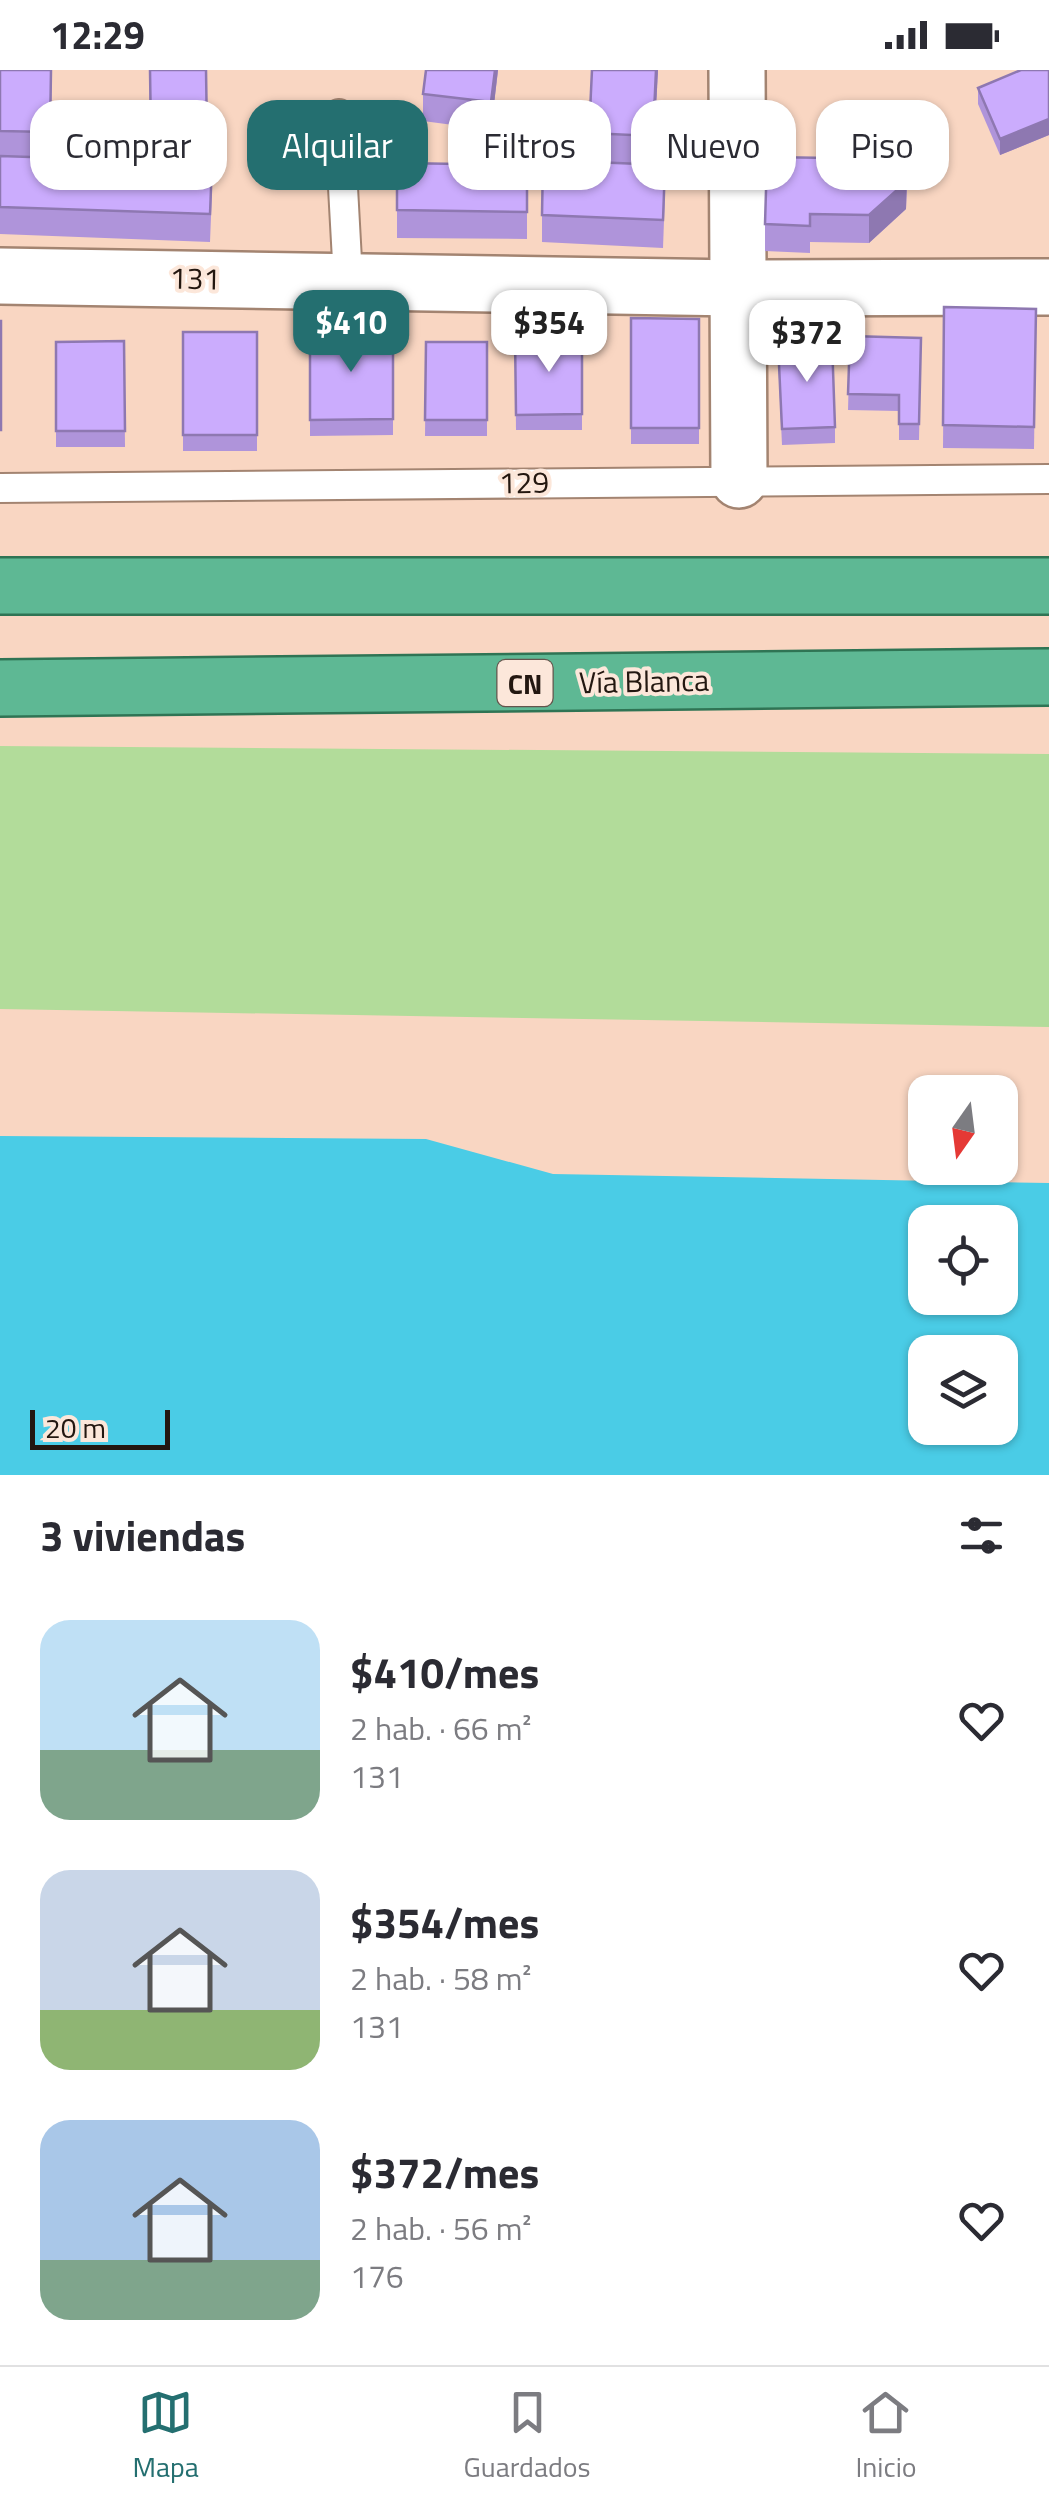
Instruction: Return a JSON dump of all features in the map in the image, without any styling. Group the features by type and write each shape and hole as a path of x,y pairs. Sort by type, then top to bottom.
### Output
{"highway":[{"path":"0,586 1049,586"},
{"name":"Vía Blanca","path":"0,688 1049,676"}],"street":[{"path":"737,70 738,480"},
{"name":"131","path":"0,276 737,288 1049,287"}],"lane":[{"path":"343,190 348,279"},
{"name":"129","path":"0,488 1049,479"}],"green space":[{"path":"0,746 1049,754 1049,1027 0,1009"}],"water":[{"path":"0,1136 426,1139 553,1174 908,1180 908,1185 1049,1183 1049,1475 0,1475"}],"building":[{"path":"0,70 51,70 51,100 30,100 30,132 0,131"},
{"path":"150,70 206,70 206,100 150,100"},
{"path":"426,70 495,70 491,100 423,94"},
{"path":"592,70 656,70 655,100 631,100 631,135 611,134 611,100 591,100"},
{"path":"1021,70 1049,70 1049,119 1000,139 978,88"},
{"path":"0,156 30,157 30,190 211,190 210,214 0,207"},
{"path":"796,157 816,158 816,190 897,190 869,215 810,214 810,226 765,224 766,190 796,190"},
{"path":"428,163 448,164 448,190 527,190 527,212 397,210 397,190 428,190"},
{"path":"611,163 631,164 631,190 664,190 663,220 542,215 542,190 611,190"},
{"path":"944,307 1036,309 1034,427 943,425"},
{"path":"631,318 699,319 699,428 631,428"},
{"path":"1,321 1,430 0,430"},
{"path":"310,330 393,331 393,419 310,420"},
{"path":"183,332 257,332 257,435 183,435"},
{"path":"582,335 582,414 516,415 515,336"},
{"path":"850,336 921,338 919,424 899,424 899,395 848,394"},
{"path":"124,341 125,431 56,431 56,342"},
{"path":"832,341 835,427 782,429 778,343"},
{"path":"426,342 487,342 487,420 425,420"}]}
